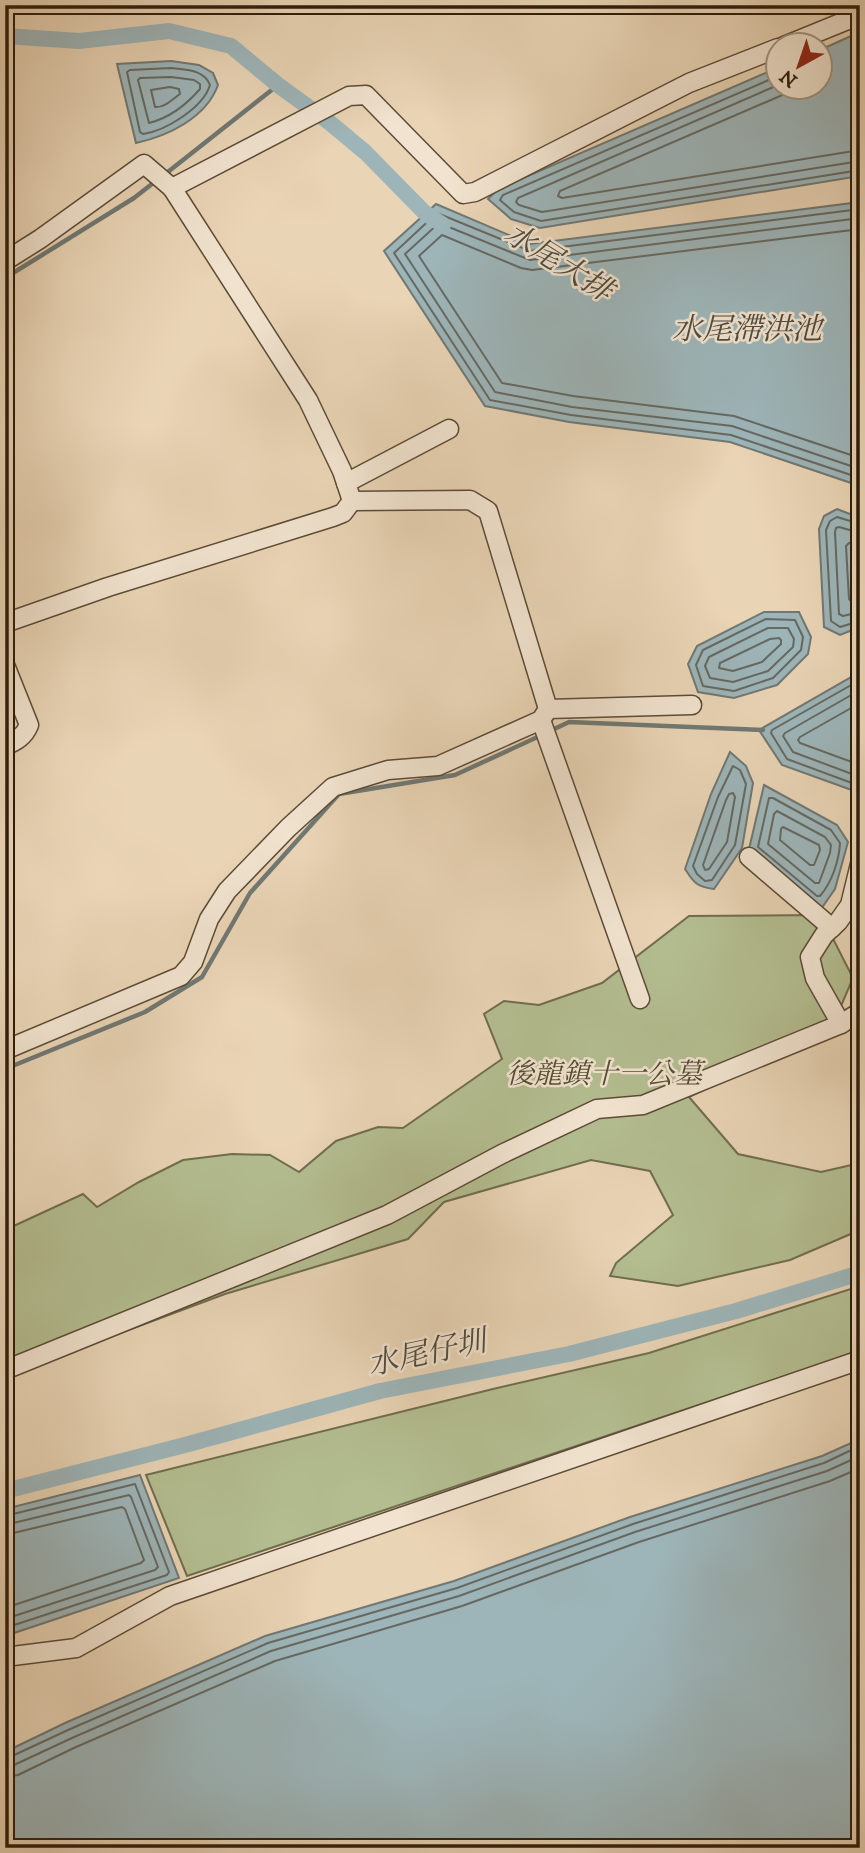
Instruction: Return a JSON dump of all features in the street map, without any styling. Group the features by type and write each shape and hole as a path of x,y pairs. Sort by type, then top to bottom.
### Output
{"street":[{"path":"818,32 860,15"},
{"path":"164,181 284,130 349,96 366,95 463,194 475,192 689,83 764,54"},
{"path":"5,261 144,164 164,181 308,400 342,471 352,501"},
{"path":"346,483 449,429"},
{"path":"352,501 470,500 488,511 545,724 640,999"},
{"path":"5,624 108,587 333,517 343,513 352,501"},
{"path":"5,665 29,725 26,733 5,746"},
{"path":"5,1050 181,976 193,962 209,919 227,891 288,828 334,787 388,770 438,766 545,724 692,705"},
{"path":"749,857 832,928"},
{"path":"841,1024 814,978 810,957 824,935 850,905 860,864"},
{"path":"5,1370 387,1215 502,1154 597,1109 643,1105 841,1024 860,1012"},
{"path":"5,1657 76,1647 170,1596 860,1360"}],"green space":[{"name":"後龍鎮十一公墓","path":"821,915 853,978 832,1027 689,1097 738,1154 821,1172 860,1163 860,1230 790,1260 678,1286 610,1276 616,1263 673,1215 650,1171 591,1160 444,1202 408,1239 225,1294 5,1376 5,1230 83,1194 97,1207 183,1160 232,1154 270,1155 299,1172 336,1141 378,1127 403,1128 502,1059 484,1014 504,1001 539,1005 602,983 689,916"},
{"path":"860,1286 860,1351 187,1576 146,1475 649,1353"}],"water":[{"path":"860,34 860,176 540,228 511,219 488,199 498,189 764,74 764,102 834,102 834,44"},
{"path":"171,61 199,65 213,73 218,85 205,107 184,124 161,136 136,143 117,64"},
{"name":"水尾滯洪池","path":"860,202 860,486 730,442 569,422 485,406 384,251 436,204 530,244"},
{"path":"837,509 860,518 860,627 840,635 824,627 819,529 824,516"},
{"path":"764,612 799,612 811,637 808,654 777,685 734,698 698,692 688,664 697,646"},
{"path":"860,672 860,793 782,765 759,730"},
{"path":"730,752 746,766 753,783 742,848 714,889 696,884 685,869 711,794"},
{"path":"764,785 837,825 848,842 835,889 821,909 749,849"},
{"path":"860,1439 860,1848 5,1848 5,1752 65,1723 265,1636 454,1581 630,1517 822,1456"},
{"path":"140,1475 179,1578 5,1636 5,1509"}],"building":[{"path":"5,695 13,712 5,715"}],"waterway":[{"name":"水尾大排","path":"5,36 79,41 169,31 231,46 365,152 425,213 443,225"},
{"name":"水尾大排","path":"164,175 278,85"},
{"name":"水尾大排","path":"5,278 134,198 157,180"},
{"path":"550,731 569,722 763,730"},
{"path":"5,1069 145,1012 202,977 250,893 339,794 455,775 542,735"},
{"name":"水尾仔圳","path":"5,1491 380,1391 569,1354 736,1311 860,1273"}]}
